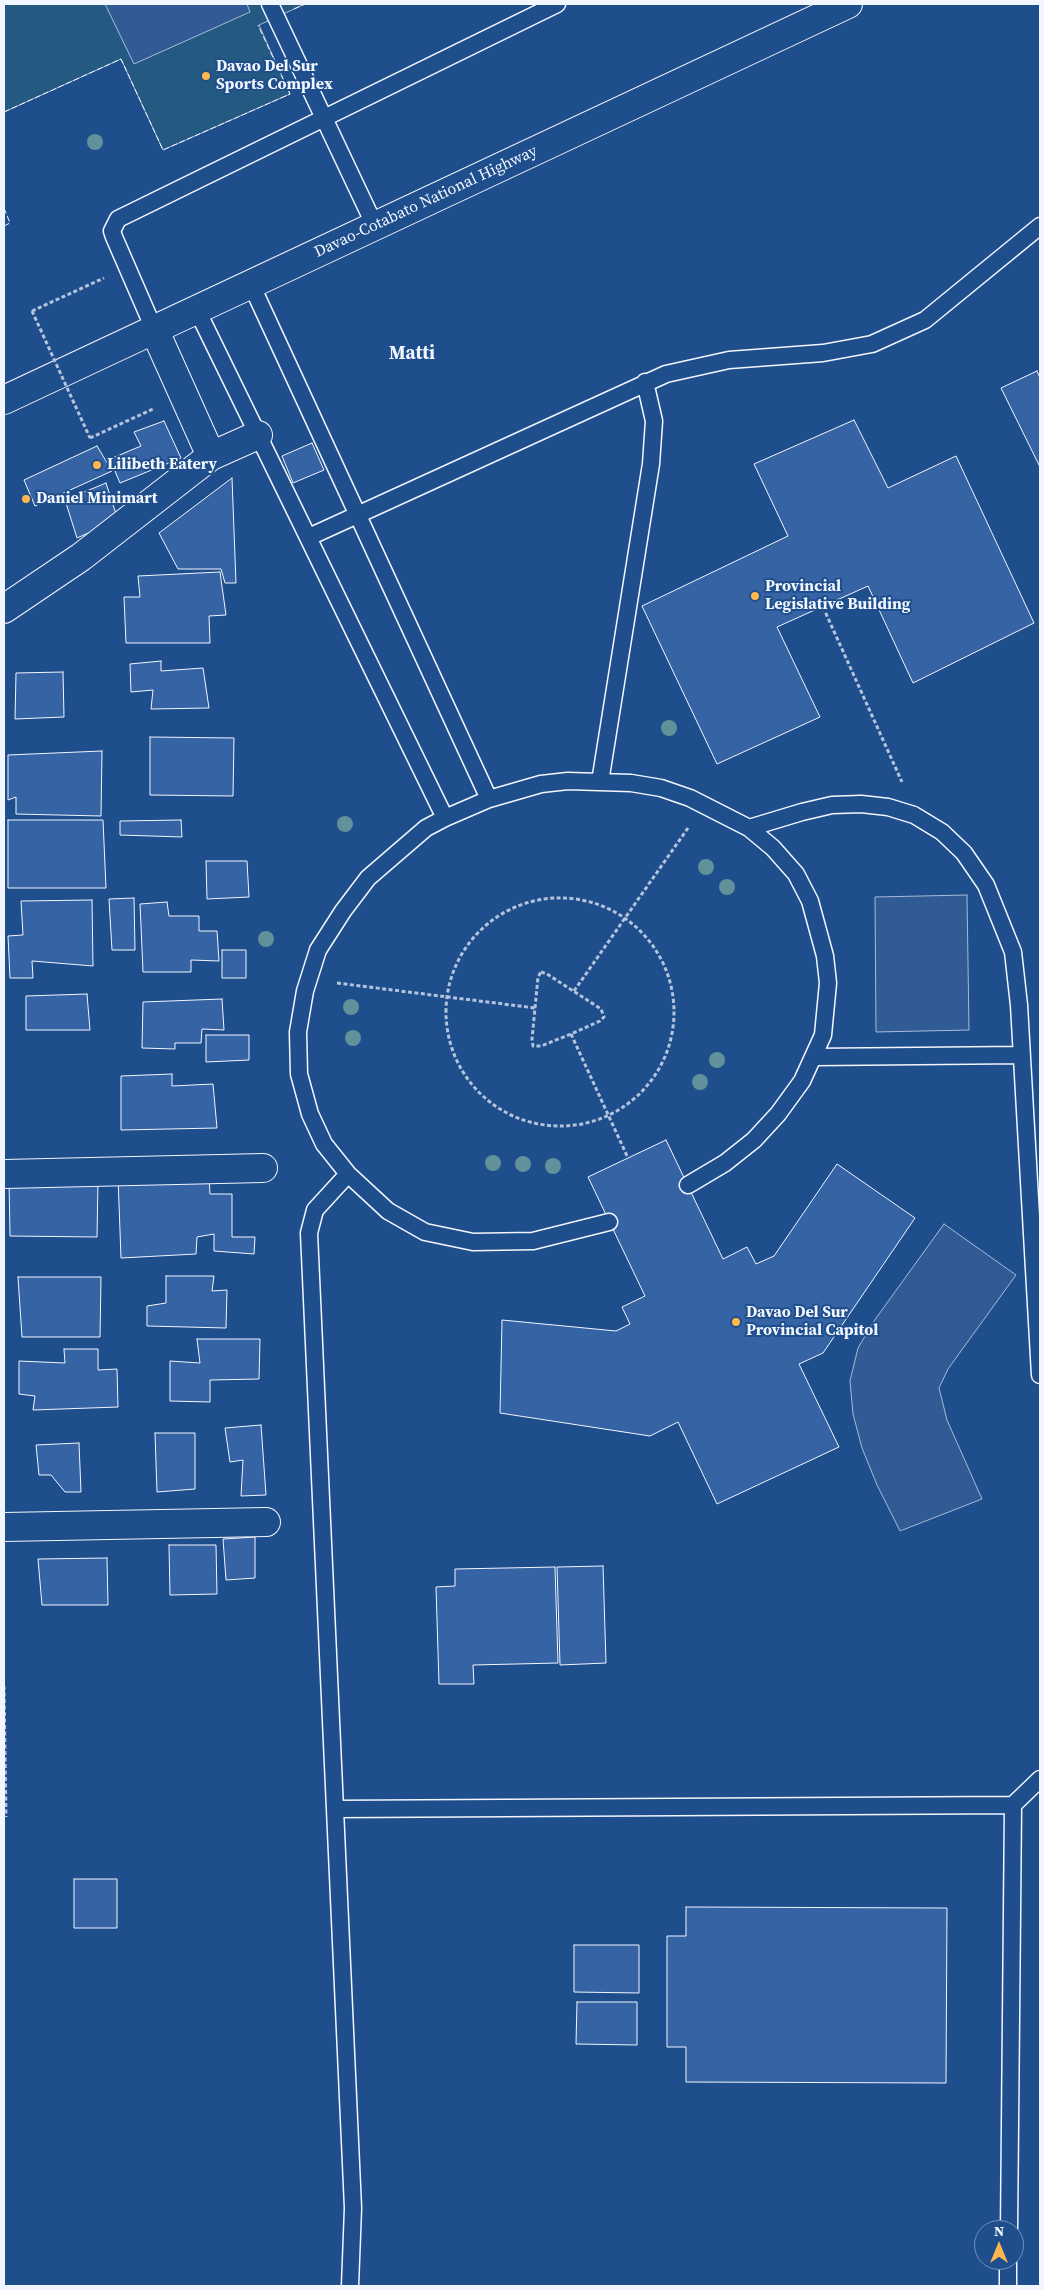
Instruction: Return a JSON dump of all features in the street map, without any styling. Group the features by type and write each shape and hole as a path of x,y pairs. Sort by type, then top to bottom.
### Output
{"main road":[{"name":"Davao-Cotabato National Highway","path":"4,400 834,7"},
{"path":"154,329 211,456"},
{"path":"4,609 89,551 211,456 258,435"},
{"path":"4,1174 263,1168"},
{"path":"4,1527 266,1522"}],"lane":[{"path":"270,4 374,226"},
{"path":"154,329 112,231 118,219 557,4"},
{"path":"308,537 666,374 729,360 823,353 872,344 925,320 1040,226"},
{"path":"251,284 489,799"},
{"path":"197,310 446,818"},
{"path":"600,782 652,464 654,421 645,382"},
{"path":"609,1222 534,1242 473,1242 425,1232 388,1212 348,1174 324,1144 310,1114 299,1074 298,1032 308,980 318,950 343,911 368,878 426,828 446,818 489,799 541,784 568,781 631,783 661,788 704,805 749,828 773,848 796,874 810,902 819,928 825,956 828,983 823,1035 815,1057 802,1081 778,1114 754,1140 725,1162 688,1185"},
{"path":"749,828 802,812 832,806 861,804 888,807 914,815 942,832 964,852 986,885 1013,952 1020,1005 1040,1375"},
{"path":"815,1057 1022,1055"},
{"path":"348,1174 315,1210 309,1233 353,2208 350,2286"},
{"path":"336,1809 1013,1805 1040,1779"},
{"path":"1009,2220 1013,1805"},
{"path":"1008,2270 1008,2286"}],"path":[{"path":"98,281 32,311 90,438 147,412"},
{"path":"823,607 889,752 914,815"},
{"path":"574,991 704,805"},
{"path":"570,899 590,903 625,919 653,947 663,964 670,982 674,1002 674,1021 664,1060 654,1077 626,1106 609,1116 591,1122 554,1126 516,1118 485,1098 471,1085 452,1052 447,1034 446,997 454,969 468,944 488,924 513,908 532,902 570,899"},
{"path":"541,972 601,1009 604,1015 600,1021 571,1034 541,1046 534,1046 532,1039 535,1008 538,977 541,972"},
{"path":"308,980 535,1008"},
{"path":"571,1034 628,1158"},
{"path":"4,1686 6,1818"}],"shaded area":[{"name":"Davao Del Sur Sports Complex","path":"4,4 305,4 259,25 290,94 163,150 121,59 4,112"},
{"path":"105,4 247,4 250,12 134,64"},
{"path":"967,895 969,1030 876,1032 875,897"},
{"path":"944,1224 1016,1275 948,1369 939,1388 947,1420 982,1499 900,1531 877,1485 862,1448 853,1414 850,1381 858,1348 874,1321"}],"building":[{"path":"1037,371 1040,378 1040,467 1001,388"},
{"name":"Provincial Legislative Building","path":"854,420 888,488 956,456 1034,623 913,683 868,586 777,627 820,717 717,764 642,606 788,536 754,464"},
{"path":"164,421 181,458 120,483 110,459 141,446 134,432"},
{"path":"312,443 324,470 293,483 282,456"},
{"path":"97,446 112,471 35,506 24,480"},
{"path":"232,478 236,583 225,583 221,569 178,569 159,533"},
{"path":"106,483 118,520 77,538 65,500"},
{"path":"220,572 226,615 209,616 210,643 126,643 124,597 140,597 138,576"},
{"path":"161,661 161,671 203,668 209,708 151,709 153,690 131,692 130,664"},
{"path":"63,672 64,717 15,719 16,673"},
{"path":"150,737 234,738 233,796 150,795"},
{"path":"102,751 101,816 16,814 16,797 8,800 8,755"},
{"path":"8,820 103,820 106,888 8,888"},
{"path":"181,820 182,837 120,835 120,821"},
{"path":"206,861 247,861 249,897 207,899"},
{"path":"134,898 135,950 112,950 109,899"},
{"path":"92,900 93,966 32,961 33,978 10,978 8,936 23,935 21,901"},
{"path":"167,902 169,916 199,916 199,931 217,931 219,961 191,960 191,972 143,972 140,904"},
{"path":"222,950 246,950 246,978 222,978"},
{"path":"87,994 90,1030 26,1030 26,996"},
{"path":"222,999 224,1030 202,1029 201,1043 175,1043 175,1049 142,1048 143,1002"},
{"path":"206,1035 249,1035 249,1060 206,1062"},
{"path":"172,1074 172,1086 213,1084 217,1128 121,1130 121,1076"},
{"name":"Davao Del Sur Provincial Capitol","path":"666,1140 723,1259 747,1247 756,1264 774,1256 837,1164 915,1218 823,1353 799,1364 839,1447 717,1504 678,1422 650,1436 500,1413 502,1320 616,1331 630,1324 622,1307 645,1296 588,1177"},
{"path":"209,1175 210,1194 232,1194 232,1237 255,1237 254,1254 214,1251 214,1234 197,1237 196,1254 121,1258 118,1177"},
{"path":"9,1180 98,1180 97,1237 10,1236"},
{"path":"166,1276 214,1276 212,1291 227,1290 226,1328 147,1326 147,1306 166,1303"},
{"path":"18,1277 101,1277 100,1337 22,1337"},
{"path":"197,1339 260,1339 259,1379 210,1380 210,1402 170,1401 170,1361 200,1363"},
{"path":"64,1349 98,1349 98,1370 117,1369 118,1407 33,1410 35,1396 19,1394 19,1361 65,1363"},
{"path":"261,1425 266,1495 241,1496 243,1460 230,1462 225,1428"},
{"path":"155,1433 195,1433 195,1489 157,1492"},
{"path":"79,1443 81,1492 65,1492 51,1475 39,1475 36,1445"},
{"path":"255,1537 255,1578 226,1580 223,1539"},
{"path":"169,1545 216,1545 217,1594 170,1595"},
{"path":"107,1558 108,1605 42,1605 38,1559"},
{"path":"603,1566 606,1663 560,1665 557,1567"},
{"path":"555,1567 558,1663 473,1665 474,1684 439,1684 436,1587 455,1586 455,1569"},
{"path":"74,1879 117,1879 117,1928 74,1928"},
{"path":"686,1907 947,1908 946,2083 686,2082 686,2047 667,2047 667,1936 686,1936"},
{"path":"574,1945 639,1945 639,1993 574,1992"},
{"path":"577,2002 637,2002 637,2045 576,2044"}],"fence":[{"path":"294,9 305,4"},
{"path":"4,112 121,59 163,150 290,94 258,25"},
{"path":"4,208 10,223 4,226"}],"place":[{"name":"Davao Del Sur Sports Complex","path":"206,76"},
{"name":"Lilibeth Eatery","path":"97,465"},
{"name":"Daniel Minimart","path":"26,499"},
{"name":"Provincial Legislative Building","path":"755,596"},
{"name":"Davao Del Sur Provincial Capitol","path":"736,1322"}],"district":[{"name":"Matti","path":"412,354"}]}
